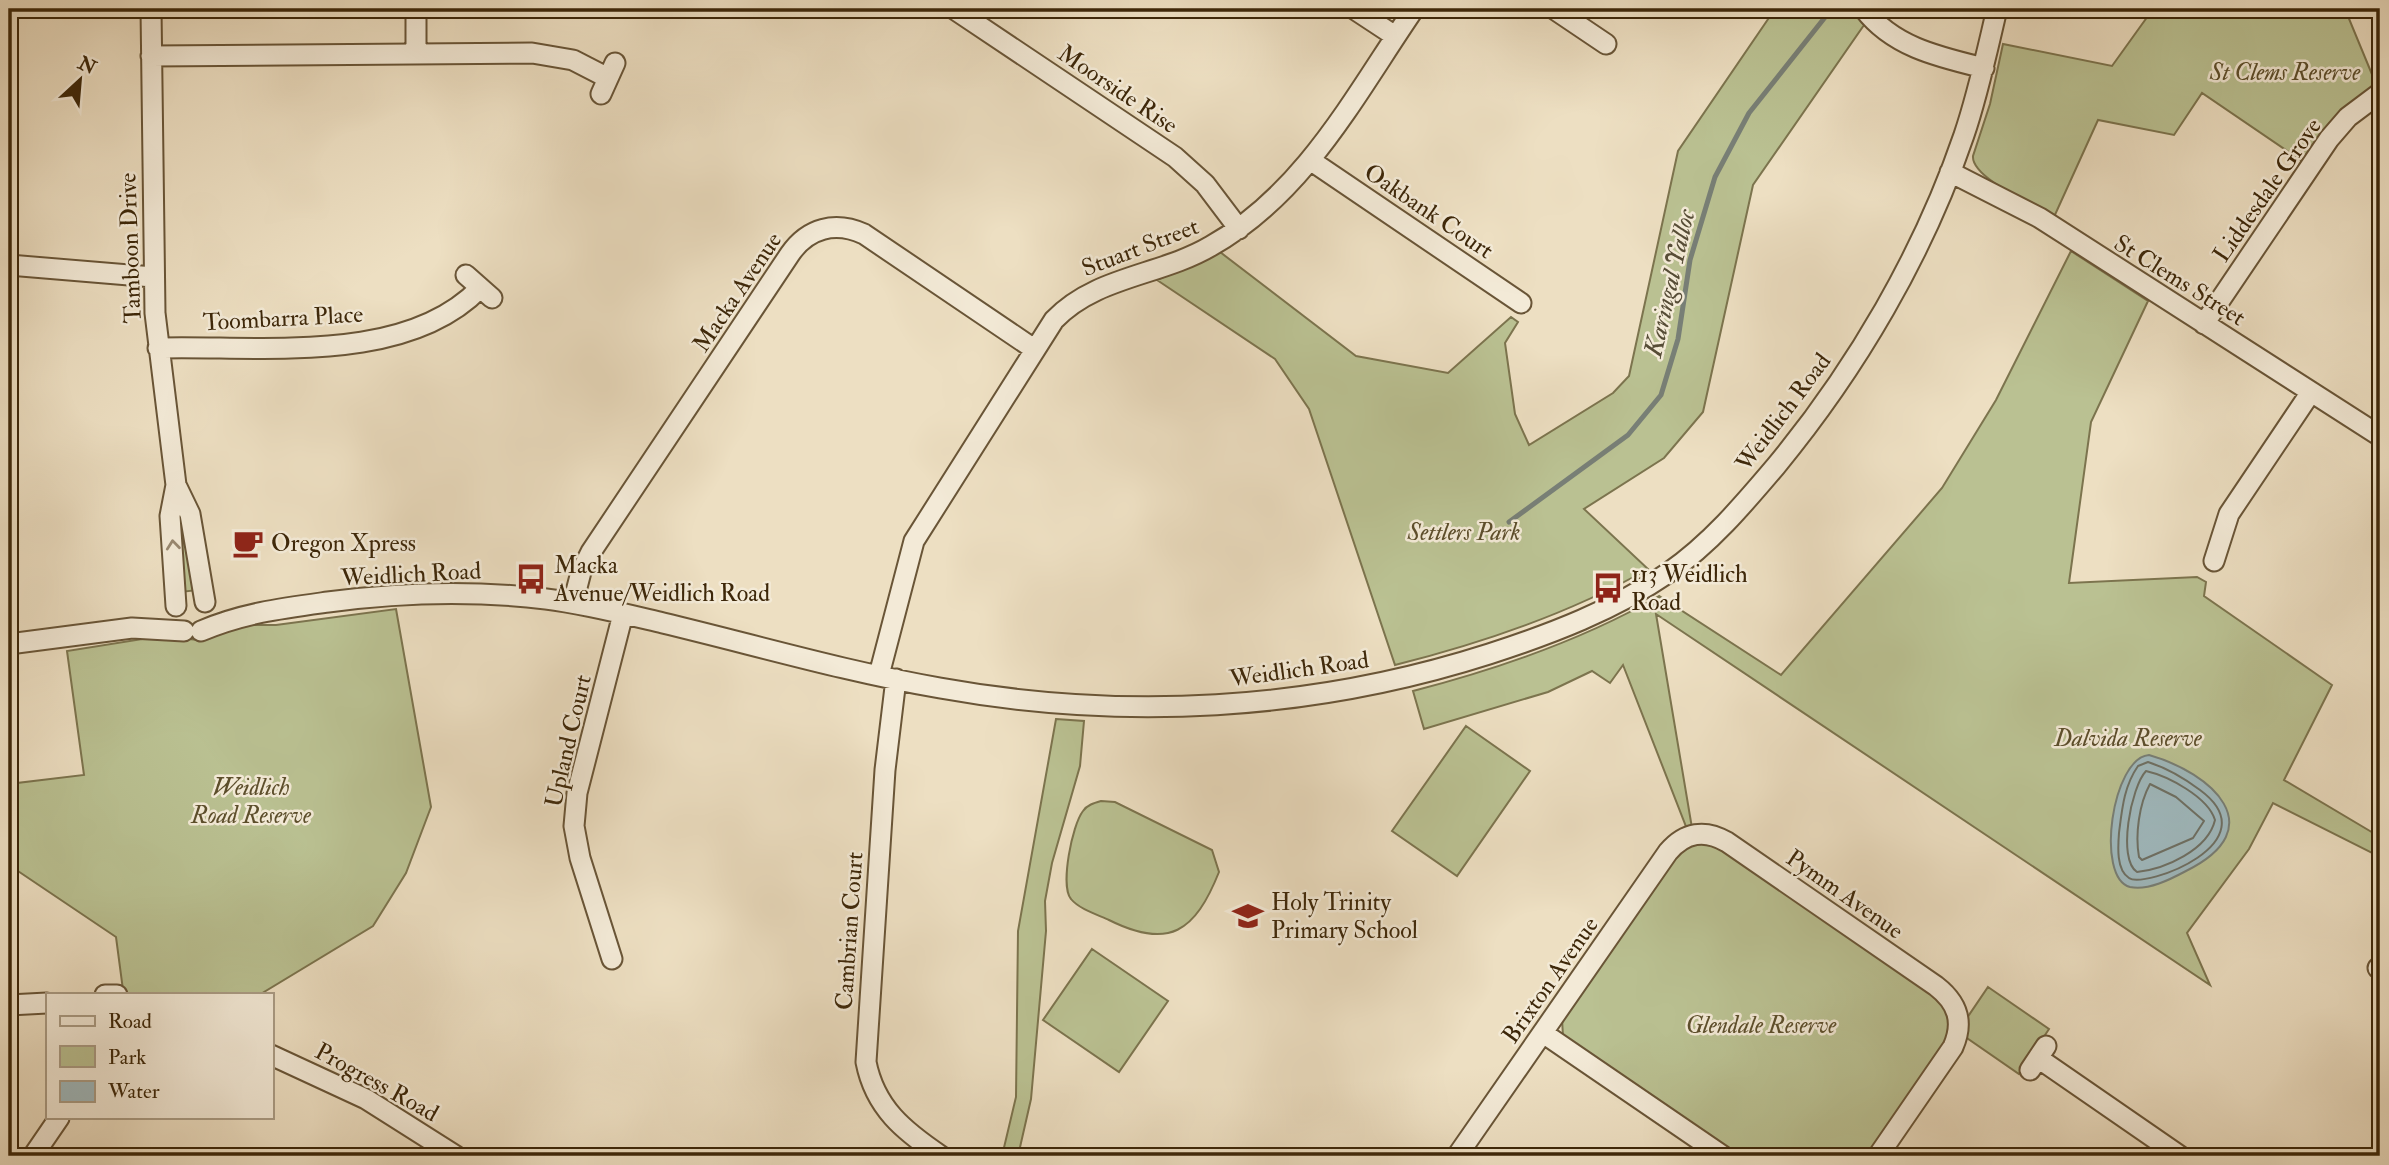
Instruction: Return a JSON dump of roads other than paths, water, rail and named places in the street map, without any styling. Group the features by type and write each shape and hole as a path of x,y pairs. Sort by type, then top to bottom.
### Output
{"street":[{"name":"Tamboon Drive","path":"151,9 153,277 158,348 176,485 190,514 205,602"},
{"path":"416,9 416,53"},
{"path":"1354,9 1395,36"},
{"name":"Stuart Street","path":"887,677 914,541 1054,320 1079,297 1104,285 1179,262 1239,229 1268,207 1311,160 1414,9"},
{"path":"1554,9 1606,44"},
{"path":"1864,9 1886,32 1916,49 1984,68"},
{"name":"Weidlich Road","path":"205,602 236,610 262,611 439,592 573,603 887,677 990,697 1069,705 1176,707 1259,702 1338,691 1436,670 1517,645 1601,611 1652,583 1699,548 1726,522 1785,454 1872,329 1905,269 1950,172 1984,68 1997,9"},
{"name":"Moorside Rise","path":"945,11 1175,157 1205,184 1239,229"},
{"path":"151,56 550,54 573,60 608,78"},
{"name":"Liddesdale Grove","path":"2204,324 2329,139 2348,117 2380,93"},
{"name":"Oakbank Court","path":"1311,160 1521,303"},
{"name":"St Clems Street","path":"1950,172 2028,211 2380,436"},
{"name":"Macka Avenue","path":"573,603 581,572 591,552 790,254 811,233 843,227 864,234 1034,349"},
{"path":"9,265 153,277"},
{"name":"Toombarra Place","path":"158,348 318,345 377,339 442,318 460,306 479,287"},
{"path":"2214,561 2230,514 2311,392"},
{"name":"Tamboon Drive","path":"176,485 170,516 176,606"},
{"path":"190,597 205,602 211,618 193,631 176,623 176,606 190,597"},
{"name":"Weidlich Road","path":"132,628 154,620 176,606"},
{"name":"Weidlich Road","path":"9,644 132,628 193,631 262,611"},
{"name":"Upland Court","path":"612,959 580,858 574,826 581,776 623,614"},
{"name":"Cambrian Court","path":"887,677 886,770 866,1062 873,1088 888,1114 900,1127 941,1156"},
{"name":"Pymm Avenue","path":"1688,835 1713,835 1727,842 1945,993 1956,1008 1959,1019 1957,1037 1946,1058 1878,1156"},
{"name":"Brixton Avenue","path":"1457,1156 1668,852 1688,835"},
{"path":"28,1005 46,1012"},
{"path":"1543,1033 1723,1156"},
{"name":"Progress Road","path":"273,1056 366,1099 456,1156"},
{"path":"2038,1058 2180,1156"},
{"path":"33,1156 58,1120"}],"water":[{"path":"2149,755 2172,763 2211,788 2224,804 2229,820 2226,837 2212,854 2166,881 2137,888 2130,887 2119,879 2113,863 2112,819 2126,776 2136,761"}],"waterway":[{"name":"Karingal Yalloc","path":"1509,522 1628,435 1661,395 1678,339 1690,260 1715,177 1749,113 1826,16"}],"place":[{"name":"Oregon Xpress","path":"248,543"},
{"name":"Macka Avenue/Weidlich Road","path":"531,579"},
{"name":"113 Weidlich Road","path":"1608,588"},
{"name":"Holy Trinity Primary School","path":"1248,916"}],"park label":[{"name":"St Clems Reserve","path":"2285,72"},
{"name":"Settlers Park","path":"1464,532"},
{"name":"Dalvida Reserve","path":"2128,738"},
{"name":"Weidlich Road Reserve","path":"251,801"},
{"name":"Glendale Reserve","path":"1761,1025"}]}
